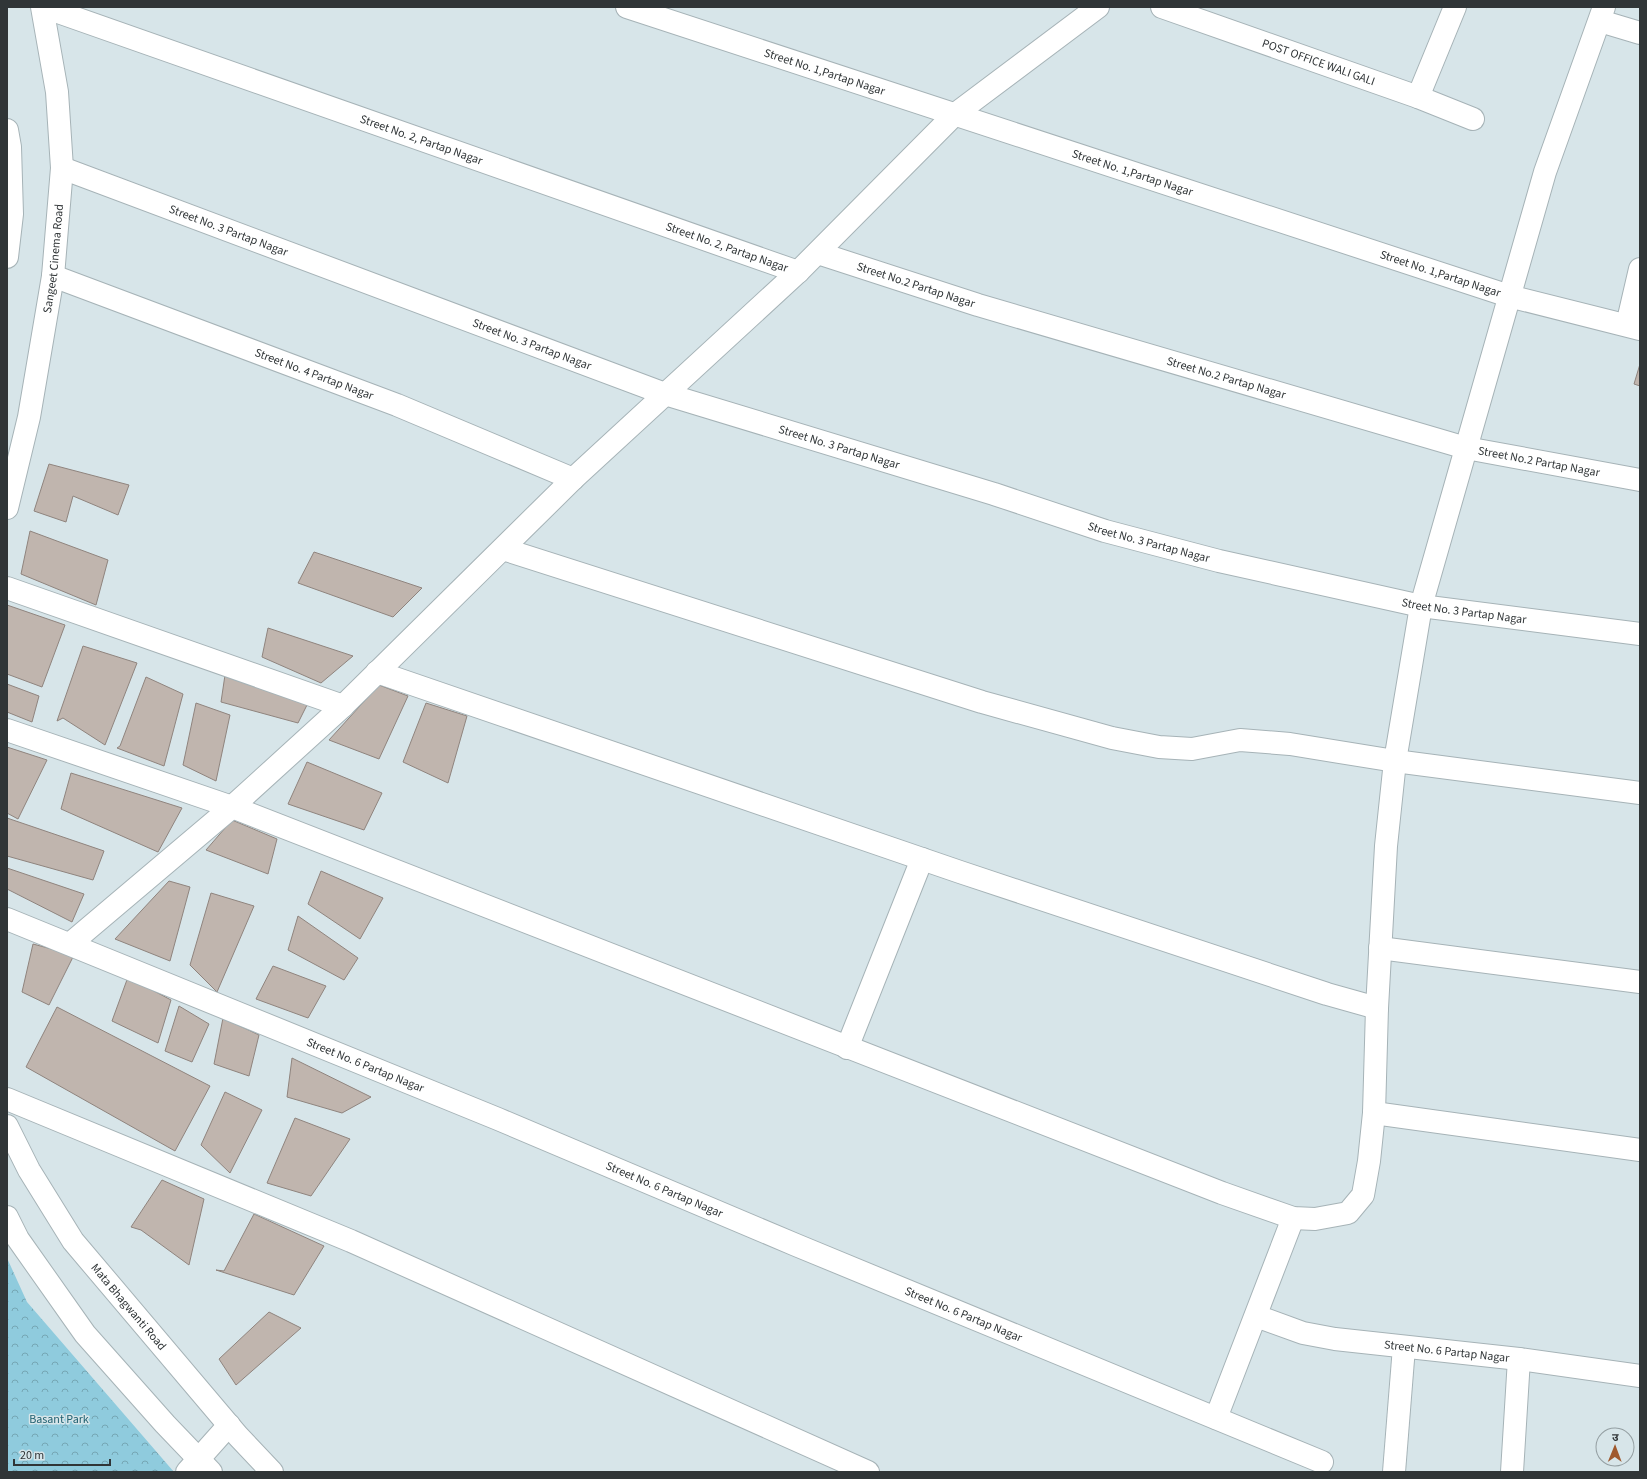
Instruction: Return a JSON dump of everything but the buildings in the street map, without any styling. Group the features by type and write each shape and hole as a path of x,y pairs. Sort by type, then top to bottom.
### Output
{"street":[{"name":"Sangeet Cinema Road","path":"7,508 29,417 53,276 62,168 57,92 43,7"},
{"name":"Street No. 2, Partap Nagar","path":"43,7 798,272"},
{"name":"Street No. 1,Partap Nagar","path":"627,7 1509,296 1634,327"},
{"path":"70,944 232,807 343,706 573,479 818,253 954,115 1097,7"},
{"name":"POST OFFICE WALI GALI","path":"1162,7 1418,97 1473,120"},
{"path":"1418,97 1455,7"},
{"path":"7,730 232,807 1214,1190 1293,1218 1315,1219 1348,1213 1363,1195 1369,1161 1374,1113 1377,1008 1386,846 1394,761 1421,606 1545,172 1602,14 1640,33"},
{"path":"7,130 10,147 12,214 7,257"},
{"name":"Street No. 3 Partap Nagar","path":"62,168 665,394 986,492 1105,531 1219,561 1421,606 1640,634"},
{"name":"Street No.2 Partap Nagar","path":"818,253 978,305 1466,448 1640,480"},
{"path":"1634,327 1640,269"},
{"name":"Street No. 4 Partap Nagar","path":"53,276 397,405 573,479"},
{"path":"503,549 982,702 1112,738 1159,747 1192,748 1240,740 1290,744 1394,761 1640,793"},
{"path":"7,588 343,706"},
{"path":"377,672 922,859 1327,994 1377,1008"},
{"path":"847,1048 922,859"},
{"name":"Street No. 6 Partap Nagar","path":"7,919 498,1119 803,1248 1322,1462"},
{"path":"1380,948 1640,982"},
{"path":"7,1099 351,1241 868,1472"},
{"path":"1374,1113 1640,1150"},
{"name":"Mata Bhagwanti Road","path":"7,1126 29,1170 73,1241 229,1425 272,1472"},
{"path":"7,1217 18,1239 85,1334 165,1424 199,1468 229,1425"},
{"path":"1216,1418 1293,1218"},
{"name":"Street No. 6 Partap Nagar","path":"1256,1316 1303,1333 1335,1339 1519,1359 1640,1376"},
{"path":"1394,1472 1404,1347"},
{"path":"1512,1472 1519,1359"}],"green space":[{"name":"Basant Park","path":"7,1258 27,1302 174,1472 7,1472"}]}
